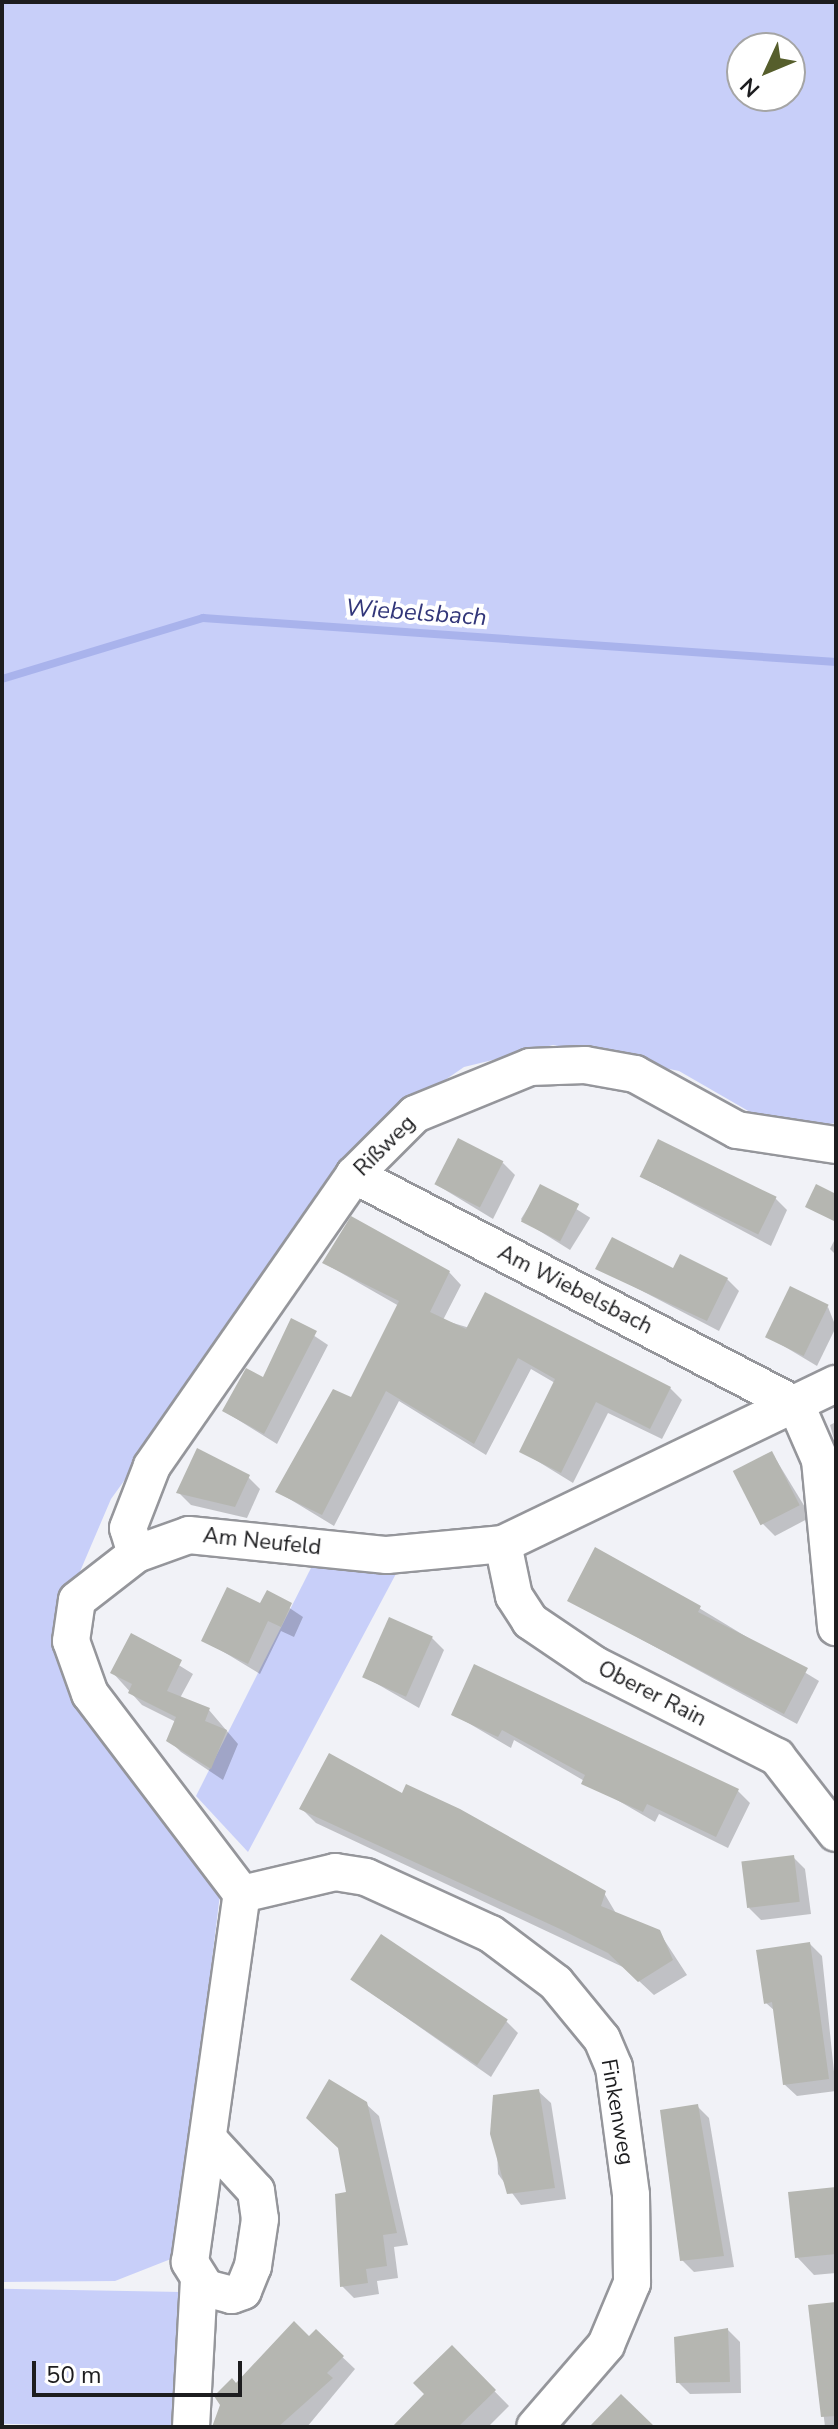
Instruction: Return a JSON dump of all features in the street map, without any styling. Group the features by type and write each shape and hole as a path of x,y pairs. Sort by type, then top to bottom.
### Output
{"street":[{"name":"Rißweg","path":"136,1554 128,1528 152,1466 354,1175 415,1114 530,1067 585,1065 635,1074 737,1130 836,1145"},
{"name":"Am Wiebelsbach","path":"354,1175 796,1405"},
{"name":"Am Neufeld","path":"242,1894 77,1670 69,1625 77,1600 136,1554 189,1535 387,1555 503,1544 836,1384"},
{"path":"796,1405 820,1460 836,1627"},
{"name":"Oberer Rain","path":"503,1544 514,1596 530,1621 595,1665 777,1757 835,1820"},
{"name":"Finkenweg","path":"242,1894 335,1872 366,1877 491,1934 556,1983 602,2039 614,2067 631,2195 632,2283 606,2345 535,2427"},
{"path":"210,2141 256,2191 260,2219 243,2291 214,2292 199,2281 190,2262 210,2141 242,1894"},
{"path":"191,2427 199,2281"}],"shaded area":[{"path":"2,2 836,2 836,1123 783,1131 679,1071 553,1045 464,1067 382,1123 111,1499 58,1623 220,1894 176,2257 115,2281 2,2282"},
{"path":"313,1564 398,1570 248,1852 196,1796"},
{"path":"2,2289 182,2292 180,2427 2,2424"}],"building":[{"path":"458,1138 503,1161 480,1207 434,1184"},
{"path":"658,1139 777,1197 758,1235 640,1177"},
{"path":"540,1184 579,1204 560,1241 521,1221"},
{"path":"816,1184 836,1194 836,1222 805,1207"},
{"path":"351,1216 450,1271 430,1312 466,1329 485,1292 671,1387 650,1429 596,1402 561,1473 519,1452 555,1379 518,1358 474,1444 386,1391 322,1515 275,1492 333,1389 351,1397 399,1301 322,1263"},
{"path":"612,1237 673,1268 680,1254 728,1278 707,1321 595,1269"},
{"path":"790,1286 829,1305 804,1356 765,1337"},
{"path":"291,1318 317,1331 264,1434 222,1411 246,1368 263,1377"},
{"path":"197,1448 250,1475 235,1507 176,1493"},
{"path":"772,1451 800,1505 760,1525 733,1471"},
{"path":"595,1547 701,1606 698,1612 808,1668 784,1714 567,1601"},
{"path":"227,1587 260,1603 267,1590 292,1603 281,1627 268,1621 248,1664 201,1641"},
{"path":"389,1617 433,1637 406,1697 362,1677"},
{"path":"131,1633 182,1660 167,1691 210,1708 205,1721 227,1730 211,1769 166,1741 176,1717 128,1693 132,1684 110,1673"},
{"path":"474,1664 739,1789 716,1837 647,1804 643,1812 581,1784 585,1775 502,1730 498,1737 451,1715"},
{"path":"329,1753 402,1793 406,1784 460,1809 606,1891 601,1906 660,1930 673,1960 638,1982 608,1953 299,1809"},
{"path":"794,1855 800,1902 747,1908 741,1861"},
{"path":"381,1934 508,2020 477,2065 350,1980"},
{"path":"810,1942 829,2079 783,2085 772,2002 764,2004 756,1950"},
{"path":"329,2079 367,2102 397,2233 383,2235 387,2266 366,2269 368,2283 340,2287 335,2194 346,2192 338,2148 306,2118"},
{"path":"539,2089 555,2188 507,2194 490,2134 493,2095"},
{"path":"698,2104 724,2256 680,2261 660,2110"},
{"path":"836,2187 836,2254 795,2258 788,2192"},
{"path":"836,2302 836,2416 821,2417 808,2305"},
{"path":"294,2321 309,2336 316,2329 344,2356 327,2373 333,2378 278,2427 212,2427 220,2405 214,2396 232,2378 236,2383"},
{"path":"728,2328 730,2382 676,2383 674,2337"},
{"path":"452,2345 496,2390 458,2427 392,2427 424,2394 413,2383"},
{"path":"621,2394 655,2427 589,2427"}],"waterway":[{"name":"Wiebelsbach","path":"2,679 203,618 836,662"}]}
